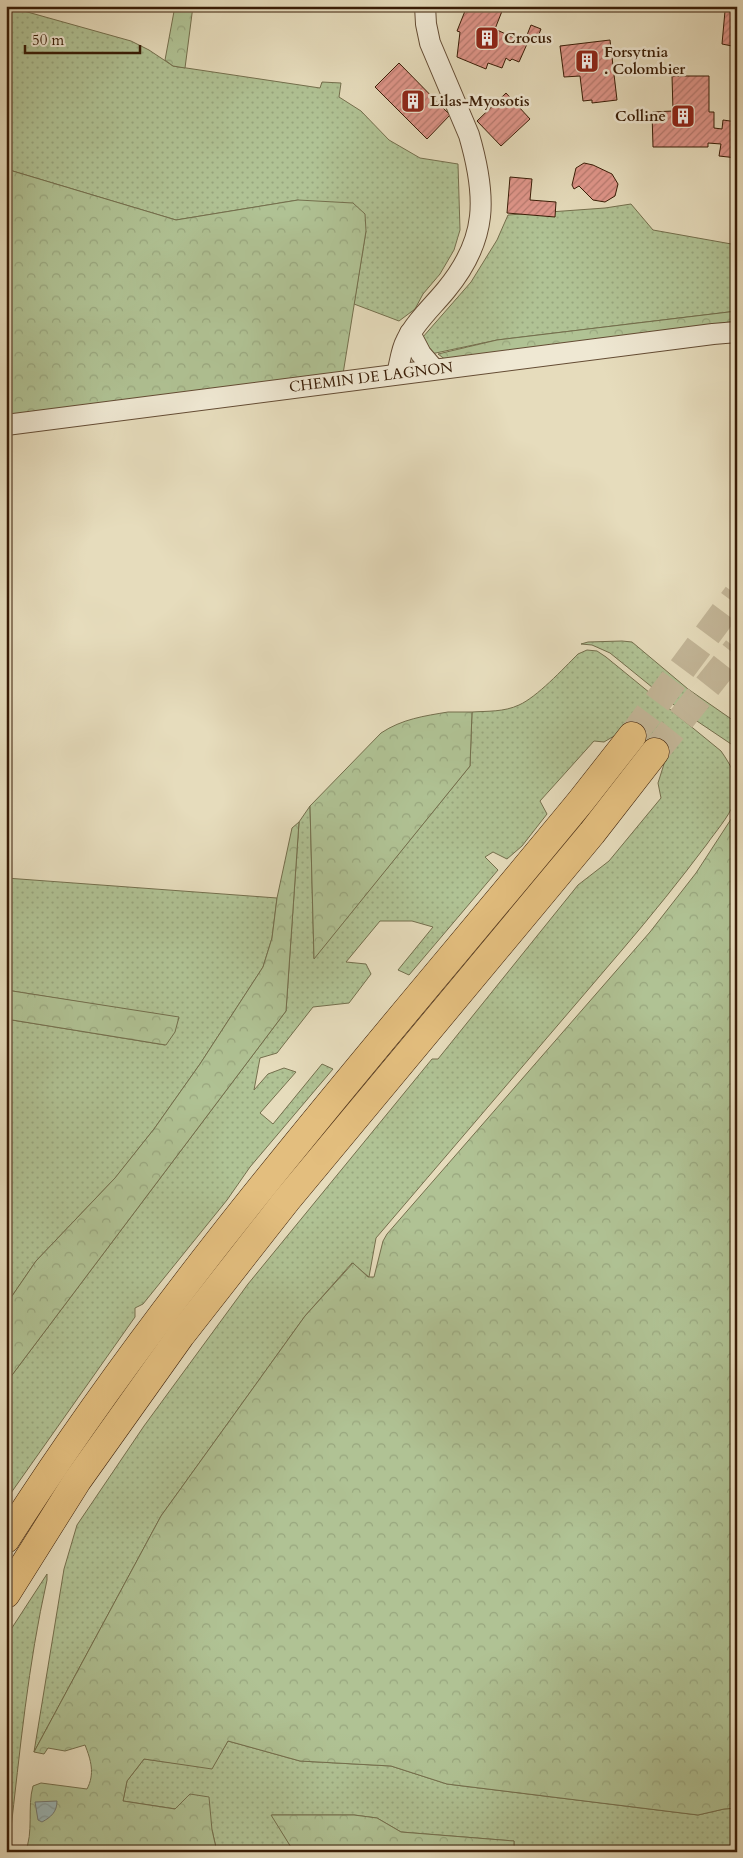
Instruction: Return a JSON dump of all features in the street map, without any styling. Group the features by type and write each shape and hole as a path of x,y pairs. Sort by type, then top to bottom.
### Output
{"highway":[{"path":"6,1539 44,1479 96,1404 156,1321 237,1217 575,808 632,736"},
{"path":"6,1594 77,1481 187,1328 286,1201 592,833 655,752"}],"street":[{"path":"397,374 405,342 410,333 449,286 466,261 480,228 479,180 474,152 470,136 430,43 426,24 426,6"},
{"name":"CHEMIN DE LAGNON","path":"6,425 434,369 737,332"},
{"path":"410,333 421,354 434,369"}],"green space":[{"path":"6,6 131,41 173,66 320,88 322,82 341,83 339,97 361,111 389,140 420,158 458,164 460,230 454,250 440,274 423,294 415,309 399,321 354,304 366,231 298,200 176,220 6,169"},
{"path":"175,6 193,6 185,68 173,66 165,60"},
{"path":"6,169 176,220 298,200 353,203 365,214 366,231 343,374 6,417"},
{"path":"631,204 653,230 737,245 737,311 497,340 431,354 422,338 471,282 497,240 508,215 605,208"},
{"path":"737,311 737,321 446,360 438,354 497,340"},
{"path":"632,642 688,689 737,723 737,748 679,709 610,653 592,645 581,644"},
{"path":"587,650 597,651 606,657 721,751 732,769 736,782 736,795 731,809 722,824 644,924 376,1238 369,1277 352,1263 305,1316 161,1516 34,1752 64,1569 77,1525 144,1426 248,1284 432,1059 438,1059 578,885 609,861 661,798 658,783 664,764 664,757 643,754 638,751 638,745 626,734 614,736 604,742 594,741 540,801 547,814 522,846 507,859 493,852 485,857 498,870 409,975 398,970 433,927 412,921 380,921 346,962 366,964 371,974 349,1003 313,1007 277,1053 260,1058 254,1090 268,1074 284,1068 296,1072 260,1113 273,1124 322,1064 333,1069 250,1167 227,1200 143,1304 135,1308 135,1317 6,1500 6,1383 286,1011 299,822 310,806 314,958 470,766 472,712 502,710 519,705 542,689 578,654"},
{"path":"448,712 472,712 470,766 314,959 310,806 381,733 405,721"},
{"path":"737,810 737,1808 698,1815 447,1784 391,1766 300,1761 228,1741 212,1769 144,1759 127,1781 123,1801 175,1809 190,1794 209,1797 212,1830 217,1852 25,1852 29,1837 30,1802 33,1786 41,1783 87,1789 91,1778 91,1767 85,1745 65,1751 48,1748 44,1754 34,1752 161,1516 305,1316 353,1263 368,1277 374,1277 383,1241 387,1234 650,932 696,873"},
{"path":"299,822 286,1011 6,1383 6,1305 36,1261 115,1178 154,1129 200,1064 263,967 272,938 277,898 292,828"},
{"path":"6,878 277,898 272,938 263,967 200,1064 154,1129 116,1177 36,1261 6,1305 6,1019 165,1045 179,1018 6,990"},
{"path":"6,990 179,1017 175,1032 166,1045 6,1019"},
{"path":"47,1574 30,1676 10,1837 6,1843 6,1637"},
{"path":"228,1741 300,1761 391,1766 447,1784 698,1815 737,1808 737,1852 514,1852 514,1841 401,1832 377,1818 354,1815 272,1815 294,1852 217,1852 212,1830 190,1794 176,1809 123,1801 127,1781 144,1759 212,1768"},
{"path":"271,1815 354,1815 377,1818 401,1832 514,1841 514,1852 294,1852"}],"water":[{"path":"57,1801 55,1811 51,1816 42,1822 38,1820 35,1802"}],"building":[{"name":"Crocus","path":"467,6 504,6 495,29 527,44 519,62 512,59 510,61 506,58 502,68 488,63 486,69 457,57 460,32 457,31"},
{"path":"737,10 737,47 722,44 725,11"},
{"path":"531,25 541,29 537,39 527,35"},
{"name":"Forsytnia . Colombier","path":"610,40 617,100 592,103 592,100 583,101 580,76 564,77 560,46"},
{"name":"Lilas-Myosotis","path":"399,63 450,115 427,139 375,87"},
{"name":"Colline","path":"672,76 709,76 709,112 714,112 714,128 722,129 723,120 737,122 737,158 719,156 721,144 708,143 708,147 653,147 652,112 673,111"},
{"path":"506,93 530,119 501,146 477,121"},
{"path":"584,163 612,174 618,184 615,196 605,202 593,200 579,186 574,189 572,185 576,168"},
{"path":"510,177 532,179 530,200 556,202 555,217 507,213"}],"tunnel":[{"path":"632,736 737,595"},
{"path":"655,752 737,649"}],"place":[{"name":"Crocus","path":"487,38"},
{"name":"Forsytnia . Colombier","path":"587,61"},
{"name":"Lilas-Myosotis","path":"413,101"},
{"name":"Colline","path":"683,116"}]}
